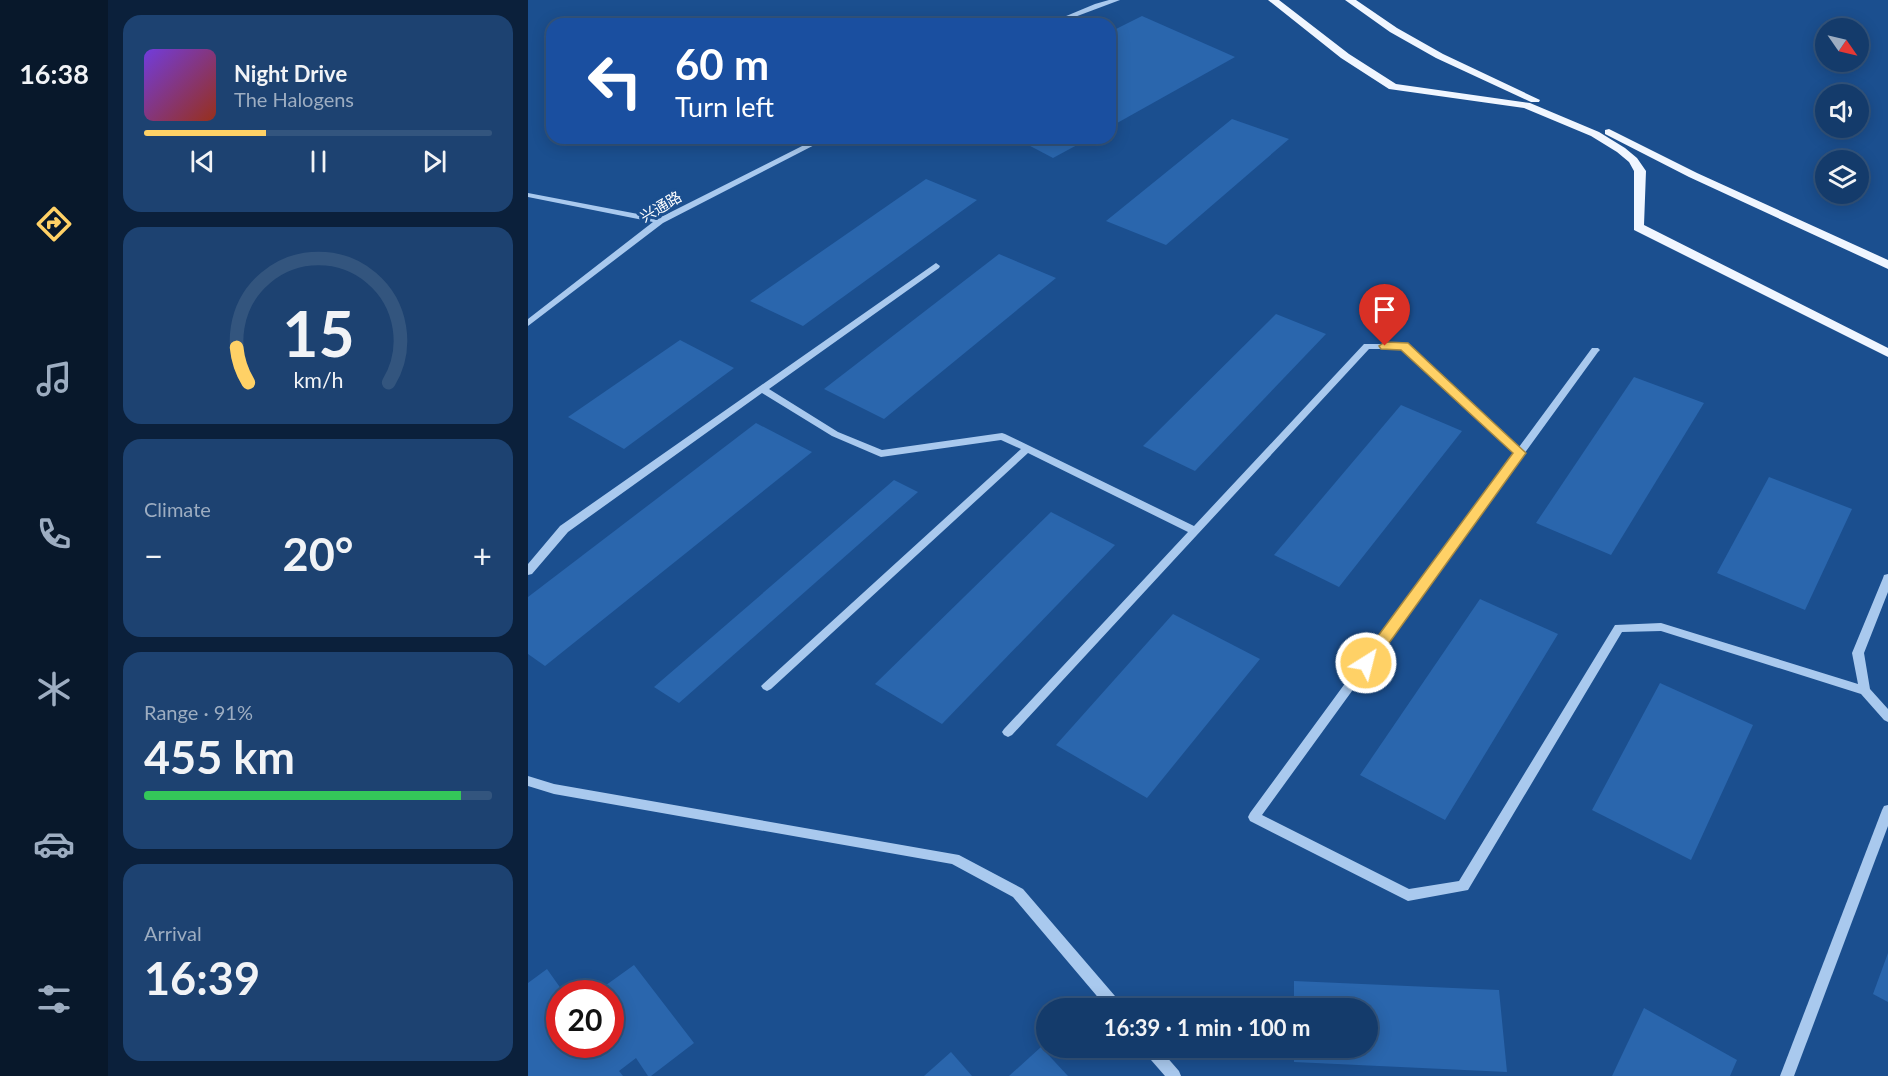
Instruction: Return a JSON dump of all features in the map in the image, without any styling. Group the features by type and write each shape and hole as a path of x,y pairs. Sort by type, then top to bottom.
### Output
{"main road":[{"path":"1273,0 1345,56 1393,87 1526,105 1595,134 1622,150 1633,160 1640,171 1638,227 1888,353"},
{"path":"1350,0 1375,19 1432,55 1490,82 1603,128 1693,175 1888,265"}],"street":[{"path":"1065,18 1117,0"},
{"name":"兴通路","path":"528,324 660,221 812,144"},
{"path":"528,195 660,221"},
{"path":"528,571 564,530 936,266"},
{"path":"1008,732 1367,346 1404,346 1520,453"},
{"path":"1595,350 1254,817 1408,895 1463,886 1619,628 1661,627 1865,692 1888,717"},
{"path":"762,389 835,434 881,454 1002,436 1195,531"},
{"path":"767,686 1028,448"},
{"path":"1865,692 1858,653 1888,578"},
{"path":"528,782 554,789 954,859 1018,893 1107,998"},
{"path":"1787,1076 1888,810"},
{"path":"1158,1058 1173,1076"}],"building":[{"path":"1142,16 1235,57 1116,124 1116,29"},
{"path":"1232,119 1289,139 1166,245 1106,221"},
{"path":"1026,144 1079,144 1053,158"},
{"path":"926,179 977,200 803,326 750,301"},
{"path":"999,254 1056,278 884,419 824,389"},
{"path":"1276,314 1326,334 1195,471 1143,446"},
{"path":"680,340 734,368 624,449 568,417"},
{"path":"1634,377 1704,403 1611,555 1536,523"},
{"path":"1401,405 1462,431 1339,587 1274,555"},
{"path":"756,423 812,452 545,666 528,654 528,597"},
{"path":"1769,477 1852,509 1805,610 1717,573"},
{"path":"894,480 918,492 679,703 654,687"},
{"path":"1051,512 1115,545 942,724 875,684"},
{"path":"1480,599 1558,634 1445,820 1360,775"},
{"path":"1173,614 1260,659 1147,798 1056,745"},
{"path":"1660,683 1753,725 1691,860 1592,810"},
{"path":"1888,953 1888,1002 1873,994"},
{"path":"634,965 694,1043 651,1076 648,1076 636,1058 619,1071 623,1076 528,1076 528,983 547,969 555,980 546,980 546,1058 624,1058 624,980 613,980"},
{"path":"1294,981 1499,990 1507,1072 1294,1062 1294,1058 1378,1058 1378,998 1294,998"},
{"path":"1644,1008 1737,1060 1730,1076 1612,1076"},
{"path":"951,1052 972,1076 924,1076"},
{"path":"1036,1052 1036,1058 1051,1058 1068,1076 1009,1076"}],"route":[{"path":"1366,663 1520,453 1404,346 1385,346"}]}
